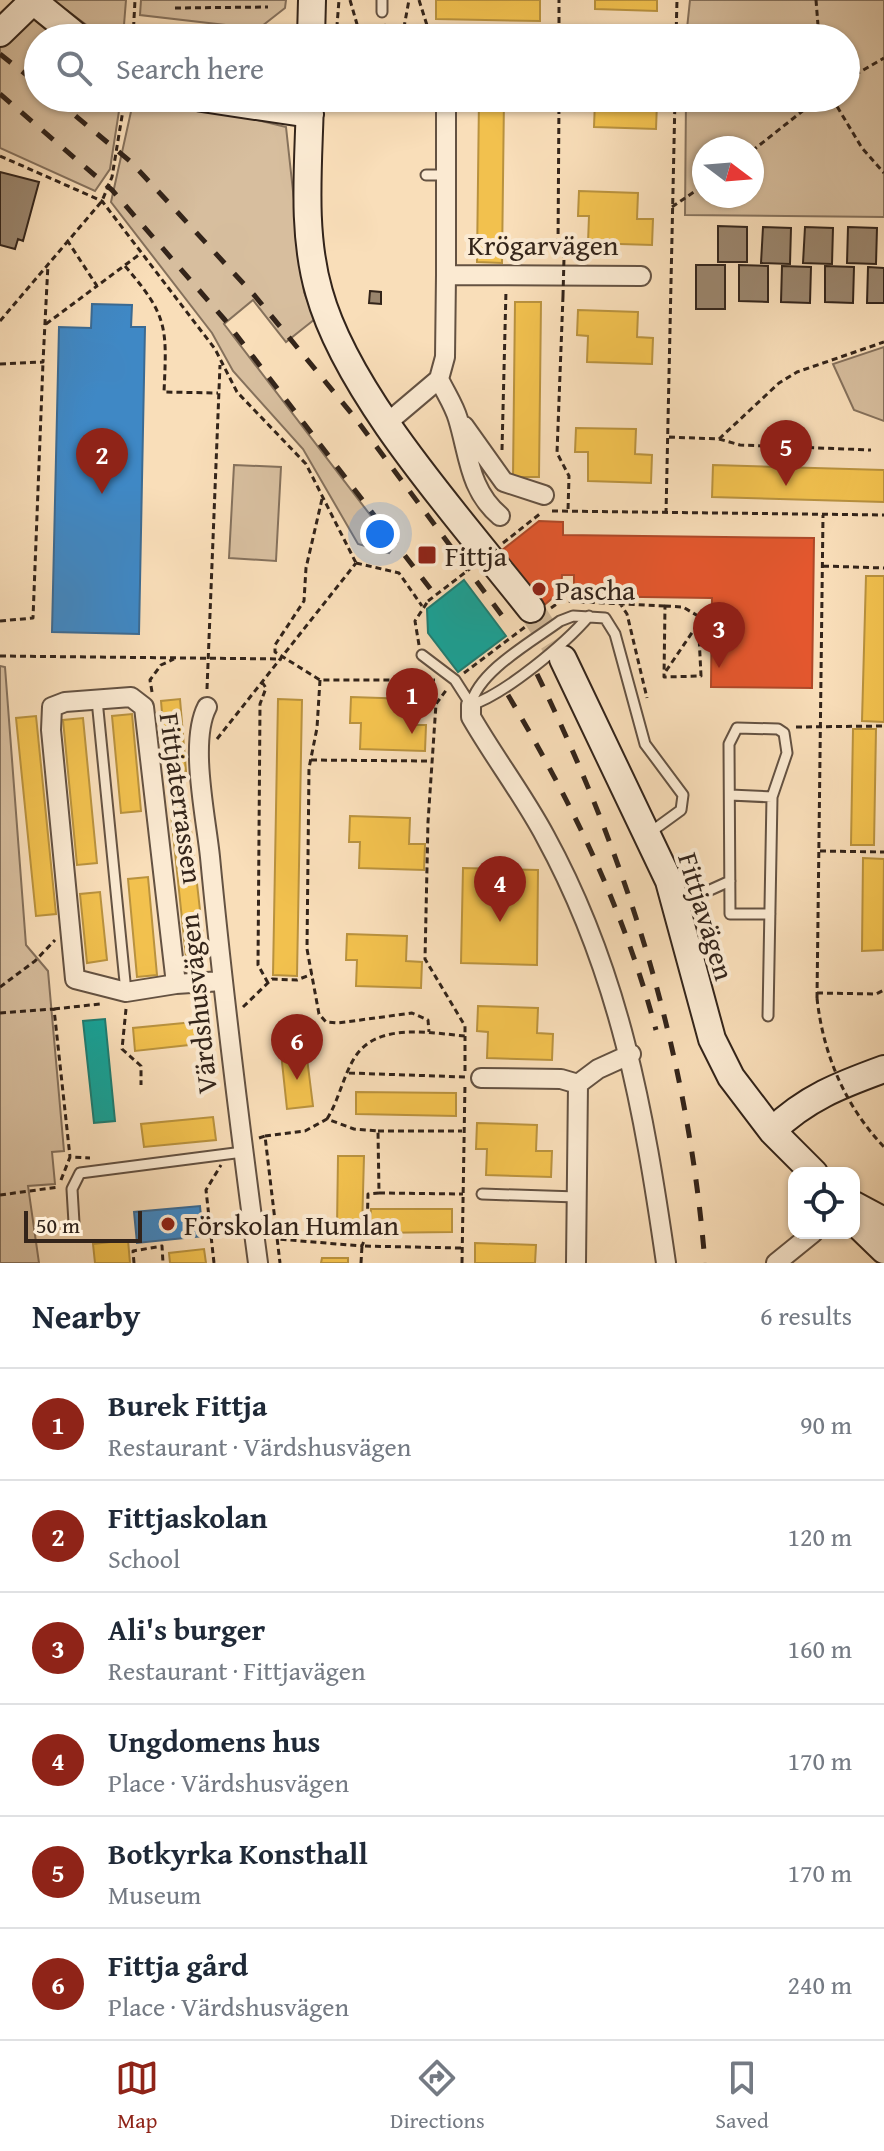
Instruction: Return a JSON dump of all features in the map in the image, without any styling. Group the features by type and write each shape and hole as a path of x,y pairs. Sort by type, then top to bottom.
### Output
{"street":[{"path":"0,33 33,0 62,24"},
{"path":"311,24 312,0"},
{"path":"310,112 308,213 318,291 340,348 387,423 531,609"},
{"name":"Krögarvägen","path":"439,379 445,357 446,275 436,175 444,112"},
{"name":"Krögarvägen","path":"446,275 641,276"},
{"path":"387,423 439,379 458,417 501,478 524,491 544,495"},
{"path":"458,417 474,483 488,506 500,516"},
{"name":"Fittjavägen","path":"563,659 647,834 676,906 712,1039 731,1077 772,1131 808,1167"},
{"name":"Fittjaterrassen","path":"176,984 144,707 131,697 65,702 52,707 75,979 126,992 222,981"},
{"path":"471,705 471,717 544,834 576,897 605,969 631,1054 646,1124 666,1263"},
{"name":"Värdshusvägen","path":"207,707 200,721 202,775 222,981 250,1146 258,1263"},
{"path":"578,1084 598,1069 631,1054"},
{"path":"772,1131 803,1103 826,1089 884,1069"},
{"path":"473,1078 561,1079 578,1084"},
{"path":"576,1263 578,1084"},
{"path":"860,1208 884,1221"},
{"path":"860,1227 884,1250"},
{"path":"776,1263 806,1239"}],"lane":[{"path":"382,0 382,12"},
{"path":"471,705 473,694 483,679 560,621 573,616 605,618 615,634 645,744 676,780 683,795 681,810 647,834"},
{"path":"471,705 489,699 569,640 589,616"},
{"path":"422,655 455,680 471,705"},
{"path":"97,700 126,992"},
{"path":"768,1016 770,914 772,797 788,743 778,729 737,728 731,734 730,914 770,914"},
{"path":"730,795 772,797"},
{"path":"676,906 730,881"},
{"path":"74,1223 72,1189 80,1173 220,1155 250,1146"},
{"path":"482,1194 577,1197"}],"path":[{"path":"134,24 135,0"},
{"path":"224,0 224,6"},
{"path":"337,24 339,0"},
{"path":"350,0 357,24"},
{"path":"405,24 409,0"},
{"path":"419,0 427,24"},
{"path":"559,0 559,24"},
{"path":"676,24 677,0"},
{"path":"816,0 818,24"},
{"path":"175,8 268,7"},
{"path":"860,72 884,58"},
{"path":"0,321 102,201 112,177 123,112"},
{"path":"559,112 558,249 564,249 564,258 557,453 569,476 568,511"},
{"path":"666,514 675,112"},
{"path":"764,142 801,112"},
{"path":"840,112 862,148 884,173"},
{"path":"0,156 102,201 215,349 237,392 306,464 356,563"},
{"path":"672,207 692,193"},
{"path":"67,240 97,286"},
{"path":"46,324 141,253"},
{"path":"0,621 33,618 48,264"},
{"path":"125,266 153,299 163,323 167,336 164,392 218,393"},
{"path":"501,478 506,290"},
{"path":"719,439 779,383 797,372 884,342"},
{"path":"207,707 220,361"},
{"path":"0,364 43,362"},
{"path":"669,437 719,439 740,445 871,450"},
{"path":"323,497 306,568 304,601 275,645 275,652 320,680 455,680"},
{"path":"422,655 415,621 422,606 543,511 884,515"},
{"path":"823,515 816,992 822,1030 841,1086 884,1147"},
{"path":"356,563 399,573 422,606"},
{"path":"210,747 356,563"},
{"path":"823,566 884,568"},
{"path":"619,602 627,614 649,710"},
{"path":"665,606 692,610 700,621 701,676 664,677 665,606"},
{"path":"664,673 700,621"},
{"path":"0,656 282,659"},
{"path":"320,680 311,760 307,949 319,1014 326,1022 412,1013 428,1020 429,1033"},
{"path":"455,680 436,704 431,761 425,959 465,1026 473,1078 464,1131 462,1263"},
{"path":"262,682 266,688 260,704 258,965 268,983"},
{"path":"778,729 821,725 884,726"},
{"path":"311,760 431,761"},
{"path":"170,795 186,787"},
{"path":"819,851 884,852"},
{"path":"0,987 35,961 57,938 71,936"},
{"path":"233,1010 241,1009 272,979 297,980 313,974"},
{"path":"816,992 876,994 884,990"},
{"path":"126,992 122,1049 141,1066 141,1085"},
{"path":"0,1013 54,1009 70,1157"},
{"path":"250,1146 265,1136 305,1131 327,1119 356,1056 382,1036 429,1033 465,1036"},
{"path":"348,1073 473,1078"},
{"path":"327,1119 354,1129 464,1131"},
{"path":"378,1131 379,1193"},
{"path":"265,1136 280,1263"},
{"path":"214,1263 206,1190 221,1167 220,1155"},
{"path":"361,1263 367,1233 368,1194 463,1194"},
{"path":"277,1239 362,1246 463,1248"},
{"path":"134,1263 133,1251 162,1246 163,1263"}],"shaded area":[{"path":"53,0 126,0 124,24 85,24"},
{"path":"141,0 286,0 285,8 265,24 217,24 140,15"},
{"path":"690,0 884,0 884,217 685,215 686,112 860,112 860,24 687,24"},
{"path":"32,18 41,24 24,24"},
{"path":"24,24 24,112 119,112 110,169 95,191 0,148 0,47"},
{"path":"131,112 223,112 286,127 304,292 315,319 286,342 253,300 224,324 394,546 389,553 358,544 303,449 233,371 212,333 111,202"},
{"path":"884,347 884,421 854,410 833,364"},
{"path":"234,465 281,467 276,561 229,558"},
{"path":"0,666 5,667 26,945 48,971 64,1151 52,1152 55,1184 28,1186 39,1263 0,1263"}],"building: Homes":[{"path":"436,0 540,0 540,21 436,19"},
{"path":"595,0 657,0 657,11 595,9"},
{"path":"479,112 504,112 502,263 477,262"},
{"path":"595,112 657,112 656,129 594,127"},
{"path":"579,191 638,193 637,219 653,219 652,245 588,243 589,216 578,216"},
{"path":"515,302 541,302 539,477 513,477"},
{"path":"578,310 638,312 637,337 653,338 652,364 587,362 588,336 577,335"},
{"path":"576,428 636,429 635,454 652,455 651,483 588,481 588,452 575,452"},
{"path":"713,465 884,470 884,502 712,497"},
{"path":"866,576 884,576 884,722 862,721"},
{"path":"351,697 411,699 410,725 426,725 425,751 360,749 361,723 350,723"},
{"path":"180,699 186,771 167,773 161,701"},
{"path":"278,699 302,700 297,976 273,975"},
{"path":"132,714 141,811 121,813 112,716"},
{"path":"36,716 56,914 36,916 16,718"},
{"path":"83,718 97,863 77,865 63,720"},
{"path":"853,729 876,729 874,845 851,845"},
{"path":"188,803 205,955 186,957 170,805"},
{"path":"350,816 410,818 409,844 425,844 424,870 359,868 360,842 349,842"},
{"path":"863,858 884,859 883,950 862,951"},
{"path":"463,868 538,870 537,965 461,963"},
{"path":"148,877 157,975 137,977 128,879"},
{"path":"100,892 107,960 87,963 80,894"},
{"path":"347,934 407,936 406,961 422,962 421,988 356,986 357,960 346,960"},
{"path":"478,1006 538,1008 537,1033 553,1034 552,1060 487,1058 488,1032 477,1031"},
{"path":"204,1021 207,1043 135,1051 133,1028"},
{"path":"306,1050 313,1106 287,1109 281,1053"},
{"path":"356,1092 456,1093 456,1116 356,1114"},
{"path":"213,1117 216,1140 144,1147 141,1124"},
{"path":"477,1123 537,1125 536,1151 552,1151 551,1177 486,1175 487,1149 476,1149"},
{"path":"338,1156 364,1156 362,1229 337,1228"},
{"path":"371,1209 452,1209 452,1232 369,1233"},
{"path":"128,1240 130,1263 95,1263 93,1244"},
{"path":"475,1243 536,1245 535,1263 475,1263"},
{"path":"204,1249 206,1263 170,1263 169,1253"},
{"path":"322,1258 348,1258 348,1263 321,1263"}],"building: Shops":[{"path":"539,521 563,522 563,535 814,538 812,688 711,687 712,598 574,596 574,575 562,575 561,591 543,606 501,551"}],"building: Schools":[{"path":"92,304 132,305 131,327 145,327 139,634 52,632 59,327 91,328"},
{"name":"Förskolan Humlan","path":"200,1206 203,1236 137,1243 134,1212"}],"building: Public":[{"path":"464,580 506,636 458,672 428,633 427,609"},
{"path":"105,1019 115,1121 94,1123 83,1021"}],"building: Other":[{"path":"0,172 39,182 23,241 18,239 15,249 0,245"},
{"path":"718,226 747,227 747,262 718,262"},
{"path":"763,227 791,228 790,264 761,263"},
{"path":"805,227 833,228 832,264 803,263"},
{"path":"848,227 877,228 876,264 847,263"},
{"path":"696,265 725,265 725,309 696,309"},
{"path":"739,265 768,266 768,302 739,301"},
{"path":"782,266 811,267 810,303 781,302"},
{"path":"825,266 854,267 853,303 825,302"},
{"path":"868,267 884,268 884,303 867,303"},
{"path":"370,291 381,292 381,304 369,303"}],"tunnel":[{"path":"531,609 563,659"}],"railway":[{"path":"0,54 24,73"},
{"path":"0,94 112,190 225,320 432,591"},
{"path":"71,112 131,162 255,296 356,419 506,621"},
{"path":"537,674 600,816 649,961 685,1109 705,1263"},
{"path":"508,695 594,857 628,941 656,1030"}],"place":[{"name":"Botkyrka Konsthall","path":"786,486"},
{"name":"Fittjaskolan","path":"102,494"},
{"name":"Fittja","path":"427,555"},
{"name":"Pascha","path":"539,589"},
{"name":"Ali's burger","path":"719,668"},
{"name":"Burek Fittja","path":"412,734"},
{"name":"Ungdomens hus","path":"500,922"},
{"name":"Fittja gård","path":"297,1080"},
{"name":"Förskolan Humlan","path":"168,1224"}]}
